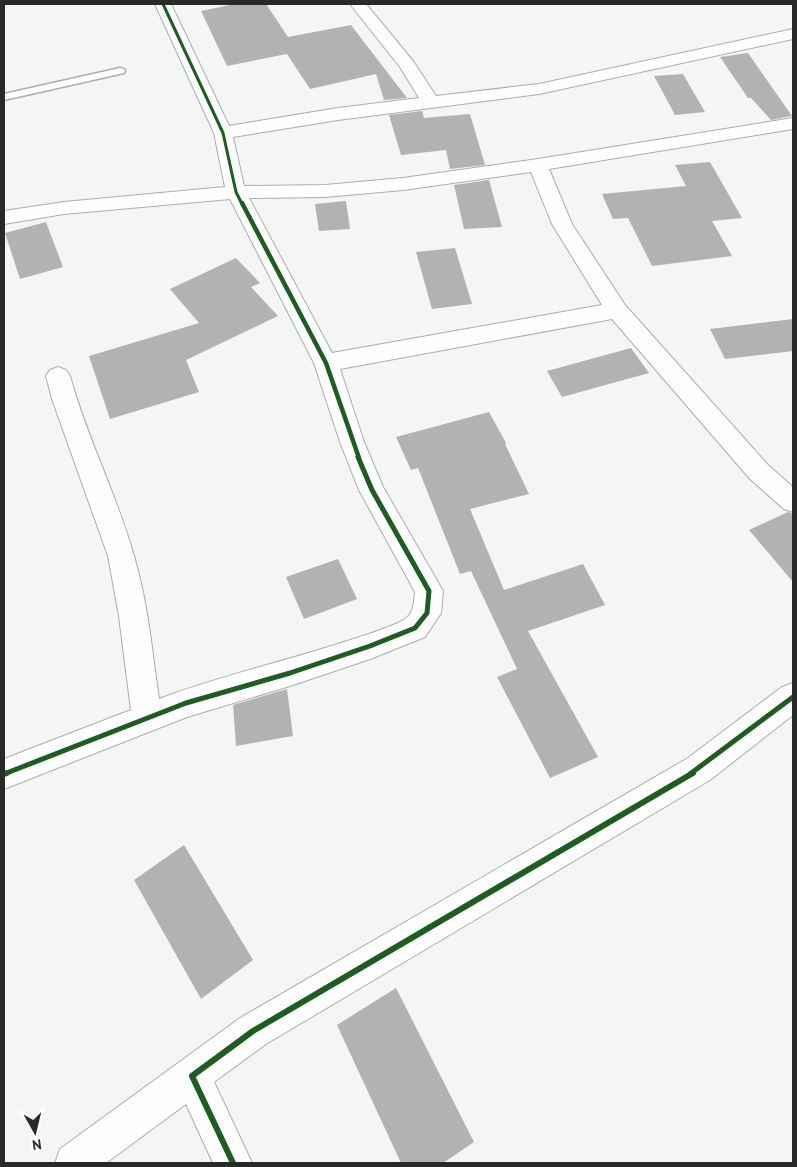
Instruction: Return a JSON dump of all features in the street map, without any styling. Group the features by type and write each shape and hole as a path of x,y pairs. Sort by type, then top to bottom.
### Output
{"street":[{"path":"4,774 186,703 290,673 370,646 414,628 427,614 430,591 372,490 352,442 326,363 236,192 223,133 163,4"},
{"path":"358,4 407,65 431,102"},
{"path":"223,133 338,114 539,89 793,34"},
{"path":"4,218 64,208 236,192 325,191 403,184 538,165 793,123"},
{"path":"538,165 562,224 617,310 759,472 793,502"},
{"path":"326,363 617,310"},
{"path":"58,376 66,411 120,556 130,603 146,718"},
{"path":"74,1163 254,1031 699,769 793,697"},
{"path":"192,1076 233,1163"}],"lane":[{"path":"4,97 120,71"}],"building":[{"path":"235,4 266,4 288,37 351,25 407,98 384,100 376,74 310,89 287,54 227,66 201,11"},
{"path":"748,53 792,116 771,120 751,98 748,98 720,57"},
{"path":"683,74 705,112 675,115 654,76"},
{"path":"422,111 424,118 470,114 485,165 450,169 446,150 401,155 389,115"},
{"path":"710,162 742,218 712,221 732,256 652,266 628,218 613,219 602,194 686,186 675,165"},
{"path":"489,180 502,227 464,229 454,185"},
{"path":"346,201 350,229 319,231 315,204"},
{"path":"46,222 63,267 20,279 5,233"},
{"path":"455,248 472,304 432,309 416,252"},
{"path":"236,258 260,283 251,287 278,316 186,360 199,392 110,419 89,356 199,323 170,289"},
{"path":"793,319 793,351 725,359 710,329"},
{"path":"631,348 649,373 562,397 547,371"},
{"path":"489,412 506,443 529,494 470,509 504,590 583,564 605,605 528,631 598,757 550,778 497,677 517,669 471,571 460,574 418,468 411,470 396,437"},
{"path":"788,512 793,514 793,582 749,530"},
{"path":"338,559 357,599 304,619 286,577"},
{"path":"287,689 293,736 236,746 233,705"},
{"path":"184,845 253,960 201,999 134,880"},
{"path":"396,988 474,1142 443,1163 401,1163 337,1025"}],"cycle path":[{"path":"4,774 186,703 290,673 370,646 415,628 427,613 429,591 372,490 352,442 326,363 236,192 223,133 163,4"},
{"path":"233,1163 192,1076 253,1031 699,769 793,697"}]}
